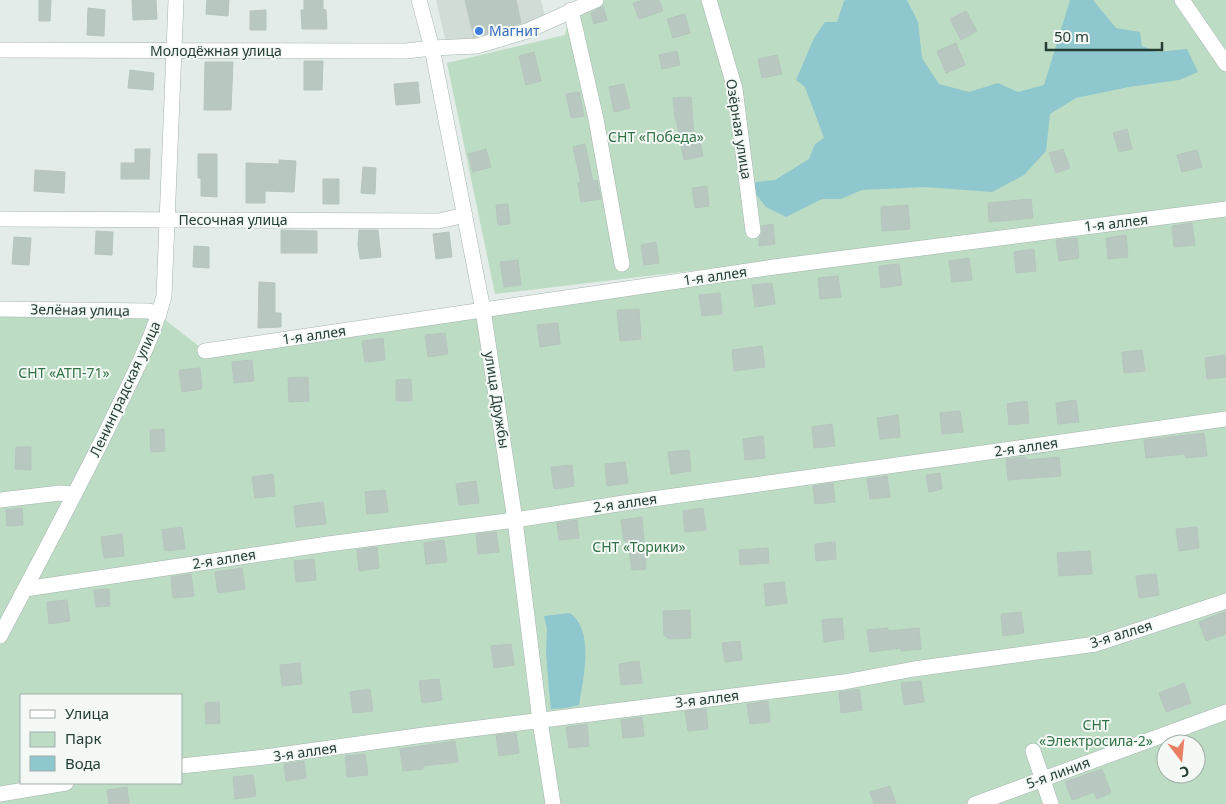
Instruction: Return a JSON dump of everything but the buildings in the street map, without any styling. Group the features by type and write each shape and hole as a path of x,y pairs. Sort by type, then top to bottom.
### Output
{"street":[{"name":"Ленинградская улица","path":"0,636 75,494 137,369 159,315 164,296 176,0"},
{"name":"улица Дружбы","path":"419,0 432,48 483,310 515,520 540,722 553,804"},
{"name":"Молодёжная улица","path":"0,50 406,52 432,48 477,46 527,31 596,0"},
{"name":"Озёрная улица","path":"709,0 735,89 753,231"},
{"path":"1182,0 1226,64"},
{"path":"571,10 596,119 622,264"},
{"name":"1-я аллея","path":"205,351 774,267 1226,209"},
{"name":"Песочная улица","path":"0,219 439,221 465,215"},
{"name":"Зелёная улица","path":"0,309 149,311 159,315"},
{"name":"2-я аллея","path":"24,589 318,545 515,520 624,503 1226,419"},
{"path":"0,500 60,493 75,494"},
{"name":"3-я аллея","path":"182,766 265,757 844,682 914,669 1096,644 1226,601"},
{"name":"5-я линия","path":"975,804 1226,712"},
{"path":"1033,751 1052,804"},
{"path":"0,794 60,784"}],"shaded area":[{"path":"436,0 541,0 547,24 447,47"}],"green space":[{"name":"СНТ «Победа»","path":"583,0 1226,0 1226,208 495,294 447,63 565,35 571,10"},
{"name":"СНТ «Торики»","path":"1226,209 1226,804 0,804 0,309 159,315 205,351"}],"water":[{"path":"846,0 907,0 918,22 922,58 939,84 969,92 998,83 1018,92 1044,85 1070,0 1093,0 1116,28 1140,32 1142,46 1157,52 1187,49 1198,72 1179,80 1129,87 1076,98 1050,114 1046,151 1024,175 992,192 925,187 862,190 841,199 822,199 786,217 766,207 751,188 756,182 775,180 809,159 815,144 824,138 805,87 796,80 814,38 825,22 837,22"},
{"path":"570,613 578,621 583,631 585,643 585,669 579,705 551,709 546,651 547,629 544,616"}],"place":[{"name":"Магнит","path":"479,31"}],"park label":[{"name":"СНТ «АТП-71»","path":"64,373"},
{"name":"СНТ «Электросила-2»","path":"1096,734"}]}
